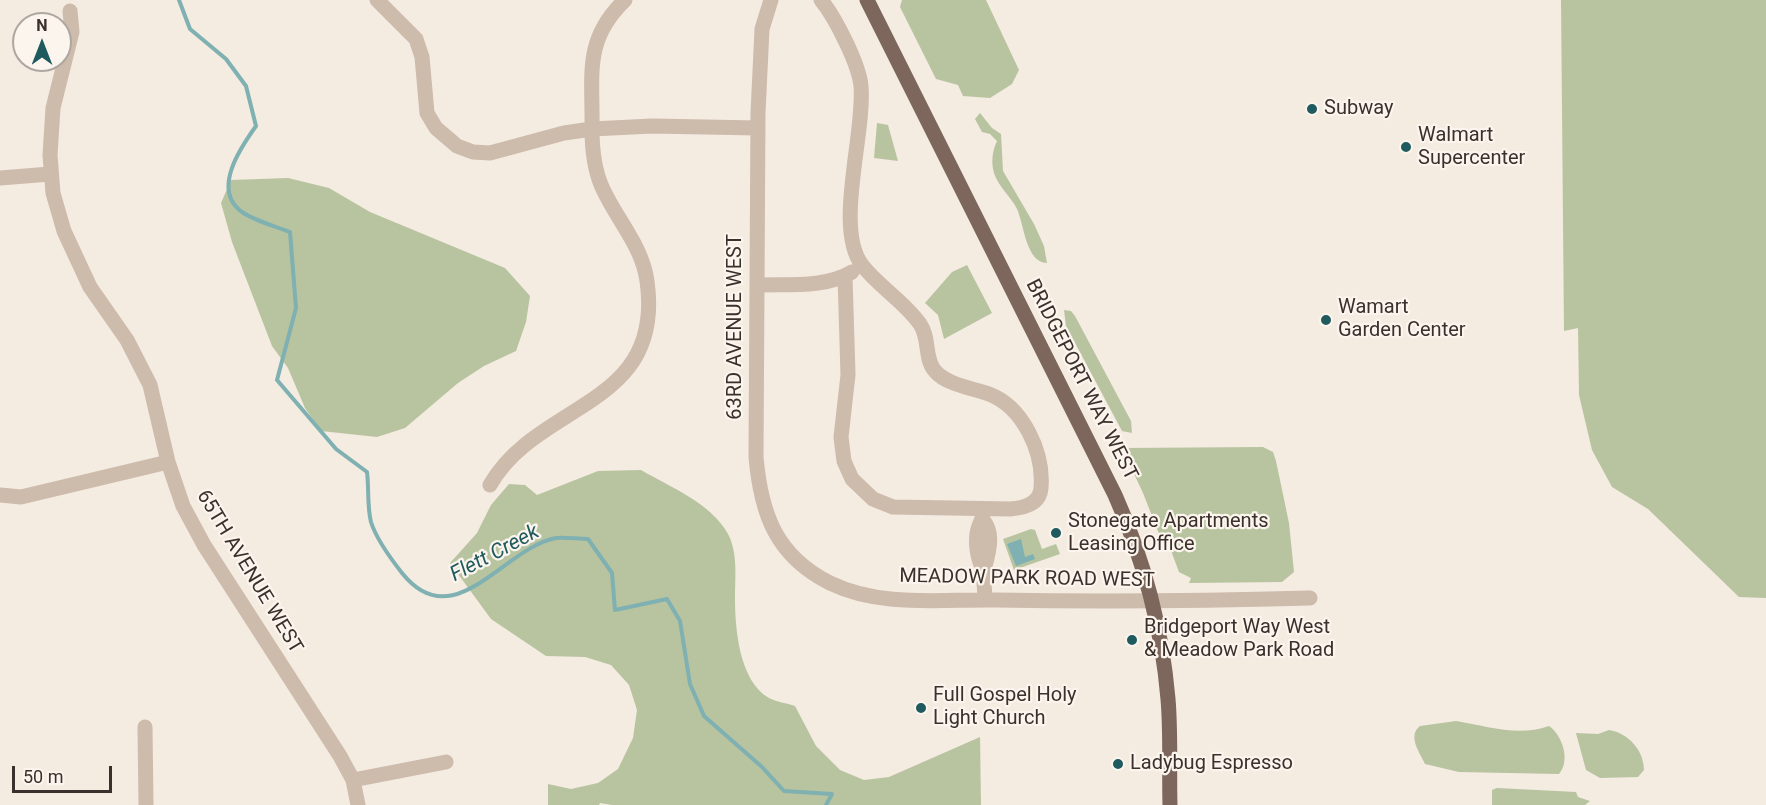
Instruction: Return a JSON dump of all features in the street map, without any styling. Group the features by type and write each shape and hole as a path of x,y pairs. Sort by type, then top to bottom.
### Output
{"main road":[{"name":"BRIDGEPORT WAY WEST","path":"867,0 1115,495 1134,541 1152,603 1168,701 1170,805"}],"street":[{"path":"377,0 416,39 422,57 427,113 436,128 457,146 472,152 490,153 552,136 592,129 652,126 758,128"},
{"path":"490,485 506,462 527,442 599,397 621,379 634,360 643,336 648,294 645,271 634,242 601,185 593,154 595,41 606,20 625,0"},
{"name":"63RD AVENUE WEST","path":"770,525 763,507 756,457 758,128 762,29 765,12 771,0"},
{"path":"821,0 855,64 861,85 860,126 850,228 853,247 861,264 918,321 925,333 931,363 936,373 952,382 989,394 1010,407 1026,427 1037,455 1041,488 1036,500 1028,505 983,514 889,506 862,489 848,472 841,437 848,375 845,276"},
{"name":"65TH AVENUE WEST","path":"70,11 72,32 53,108 50,174 56,207 79,267 100,304 128,340 150,385 168,462 183,506 204,545 340,756 353,780 358,805"},
{"path":"0,178 50,174"},
{"path":"758,285 817,283 845,276 861,264"},
{"path":"0,495 21,496 168,462"},
{"path":"983,514 988,526 989,561 984,570 985,600"},
{"name":"MEADOW PARK ROAD WEST","path":"770,525 798,561 814,573 844,589 894,599 1152,603 1310,598"},
{"path":"145,727 146,805"},
{"path":"353,780 446,762"}],"green space":[{"path":"902,0 986,0 1019,70 1012,84 990,98 963,96 958,85 936,79 900,7"},
{"path":"1561,0 1766,0 1766,598 1739,597 1648,509 1612,487 1592,450 1579,395 1578,328 1564,331"},
{"path":"980,113 992,128 1001,134 1003,171 1034,224 1044,246 1047,263 1034,257 1017,209 996,178 992,161 997,141 990,134 982,132 975,119"},
{"path":"877,123 888,125 898,161 874,158"},
{"path":"288,178 329,188 370,212 505,268 530,296 526,322 516,351 484,366 458,383 405,428 377,437 321,431 305,408 288,368 272,346 232,242 221,203 231,180"},
{"path":"967,265 992,313 944,339 938,315 925,303 952,272"},
{"path":"1064,310 1071,311 1075,316 1131,421 1132,433 1122,431 1066,326"},
{"path":"1263,447 1273,452 1276,461 1289,523 1294,572 1282,582 1189,583 1191,578 1179,572 1170,548 1165,549 1122,448"},
{"path":"641,470 701,505 721,523 731,541 735,557 735,610 738,638 745,667 759,690 769,698 795,706 816,746 840,770 864,780 889,777 980,737 981,805 612,805 600,803 599,805 548,805 548,784 571,789 598,783 618,769 633,738 637,710 629,685 611,665 585,657 546,656 491,619 450,563 477,533 491,505 509,484 525,485 537,495 598,471"},
{"path":"1031,529 1035,530 1042,549 1056,544 1060,554 1014,570 1003,539"},
{"path":"1456,721 1514,731 1549,726 1561,741 1565,755 1563,768 1559,774 1459,772 1425,764 1416,745 1416,730 1420,726"},
{"path":"1609,730 1622,735 1638,749 1644,770 1638,777 1600,778 1586,770 1576,733 1598,734"},
{"path":"1497,788 1576,792 1578,797 1590,801 1585,805 1492,805 1492,790"}],"water":[{"path":"1021,539 1025,557 1033,554 1035,559 1016,566 1007,544"}],"waterway":[{"name":"Flett Creek","path":"179,0 190,29 226,59 246,86 256,126 243,145 232,169 229,192 233,203 247,215 290,232 296,308 277,380 336,449 367,472 369,510 373,528 402,573 421,591 441,596 460,593 479,584 536,545 556,538 588,539 612,573 615,610 667,599 680,621 690,684 704,716 762,767 784,791 832,794 826,805"}],"place":[{"name":"Subway","path":"1312,109"},
{"name":"Walmart Supercenter","path":"1406,147"},
{"name":"Wamart Garden Center","path":"1326,320"},
{"name":"Stonegate Apartments Leasing Office","path":"1056,533"},
{"name":"Bridgeport Way West & Meadow Park Road","path":"1132,640"},
{"name":"Full Gospel Holy Light Church","path":"921,708"},
{"name":"Ladybug Espresso","path":"1118,764"}]}
